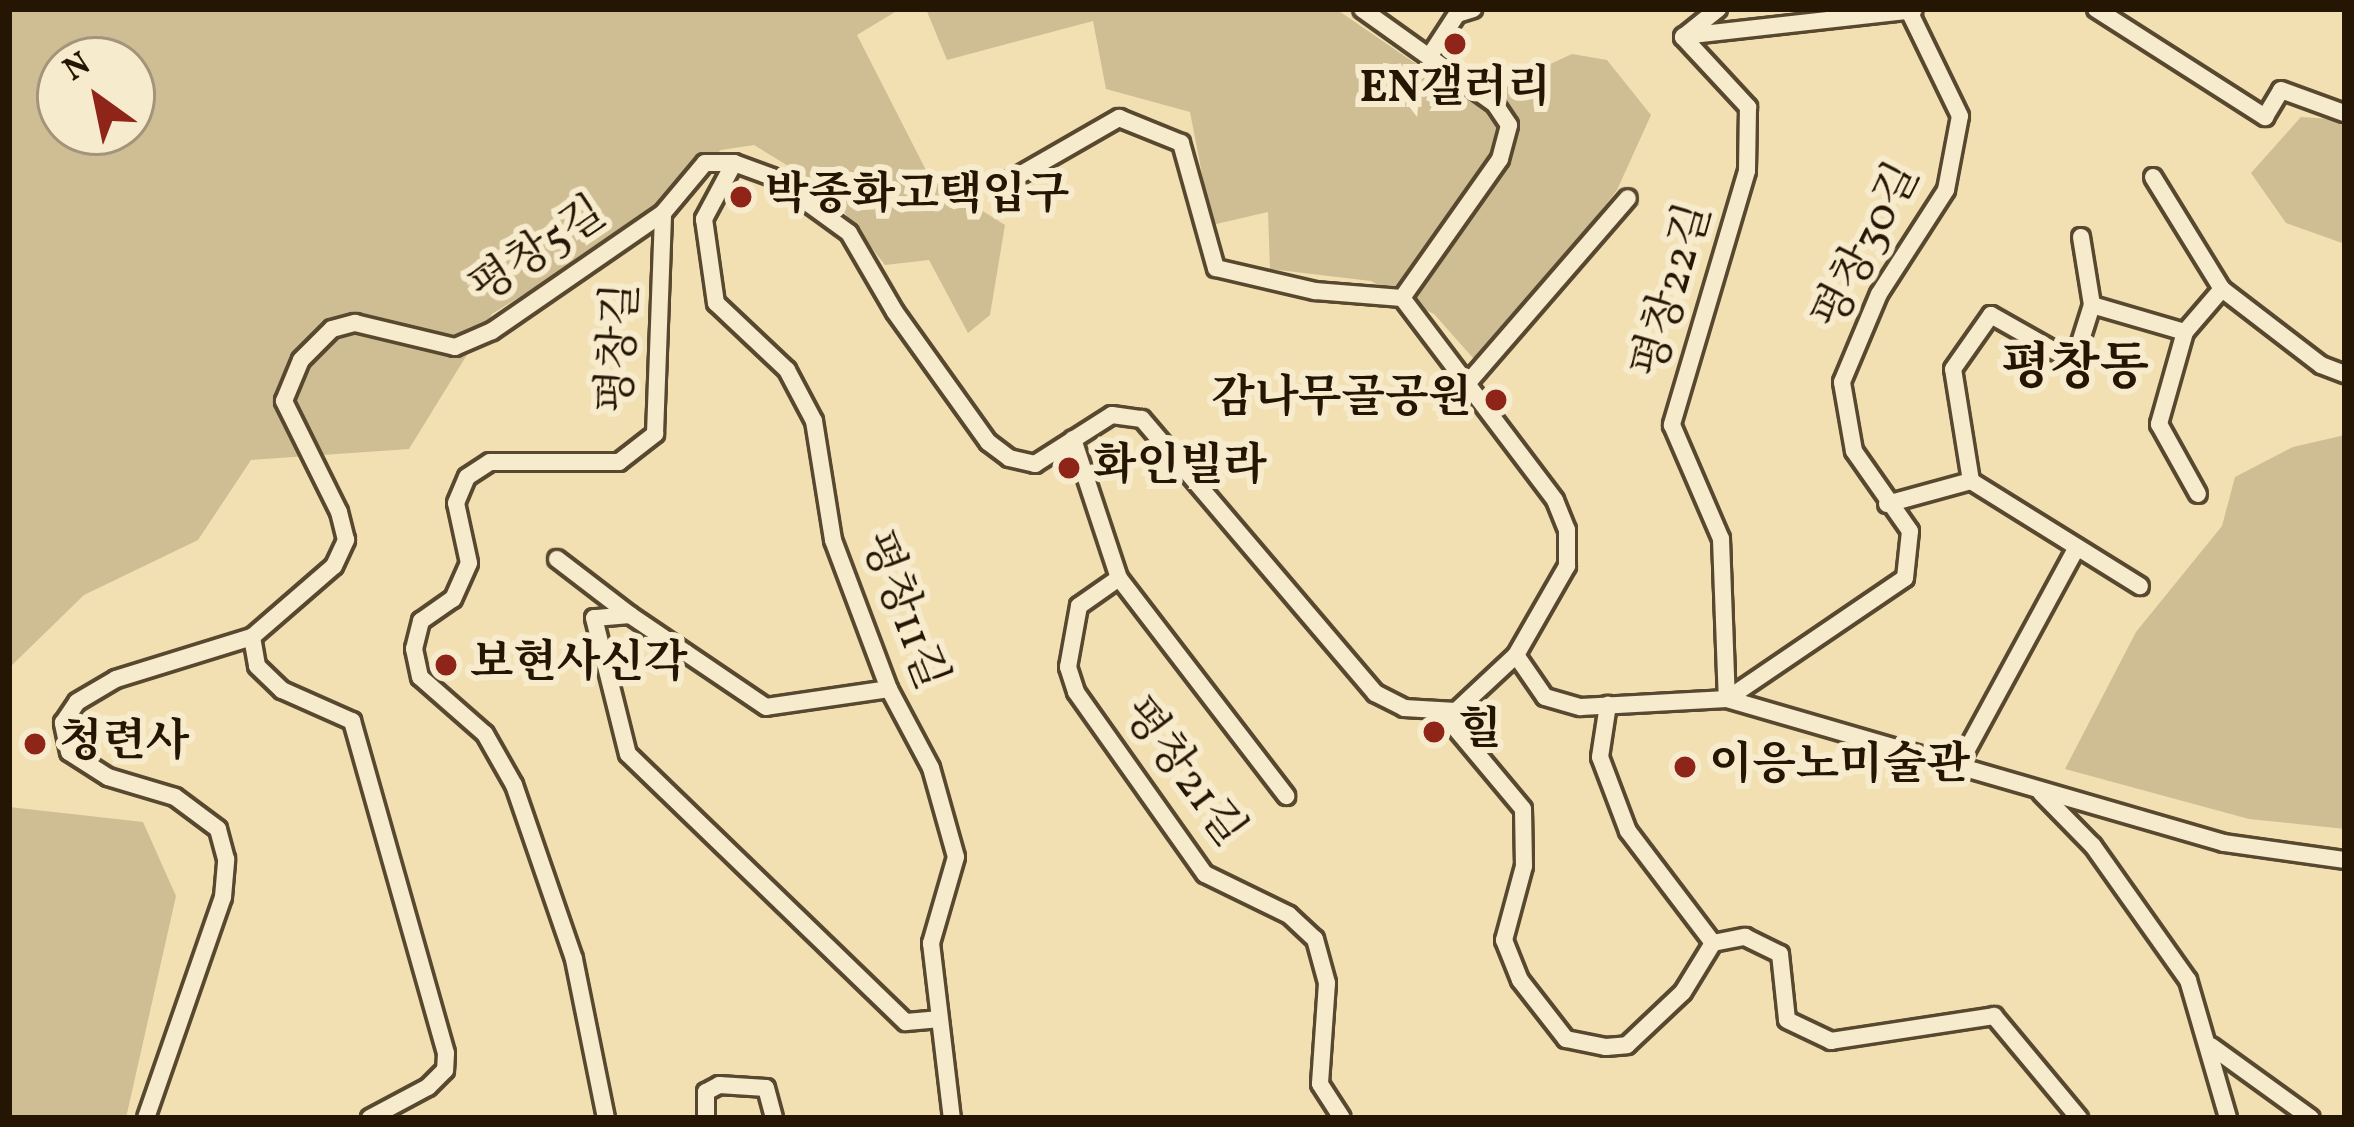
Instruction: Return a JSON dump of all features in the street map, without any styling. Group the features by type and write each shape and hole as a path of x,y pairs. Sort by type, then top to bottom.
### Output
{"street":[{"path":"1363,9 1495,104 1509,125 1500,159 1410,277 1402,298"},
{"path":"1429,57 1457,14 1473,9"},
{"path":"1683,37 1718,9"},
{"path":"2096,9 2265,117 2282,90 2344,113"},
{"name":"평창30길","path":"1683,37 1911,10 1960,116 1946,190 1880,294 1841,382 1854,451 1910,531 1905,578 1726,699"},
{"name":"평창22길","path":"1683,37 1748,107 1747,171 1672,425 1721,538 1726,699"},
{"path":"663,213 705,164 734,163 808,198 849,233 988,442 1035,464 1112,415 1142,419 1375,693 1404,708 1442,712 1480,694 1516,655 1568,566 1567,530 1555,500 1402,298 1315,291 1216,268 1181,142 1119,118 1004,184"},
{"name":"평창11길","path":"734,163 704,219 716,303 787,370 814,422 833,539 890,689 931,768 956,857 931,943 952,1118"},
{"path":"2153,177 2222,289 2320,365 2345,374"},
{"path":"1466,385 1628,198"},
{"name":"평창5길","path":"146,1118 224,897 226,859 218,829 175,797 108,777 69,752 63,723 76,702 116,679 252,637 334,566 346,540 284,401 301,360 332,329 355,323 455,347 492,331 663,213"},
{"name":"평창길","path":"606,1118 574,959 514,785 485,734 420,677 414,650 421,621 453,599 470,563 457,503 466,477 490,462 619,462 655,434 663,213"},
{"path":"1971,481 1953,369 1990,315 2074,362 2092,305 2080,237"},
{"path":"2198,494 2159,424 2185,332 2222,289"},
{"path":"2092,305 2185,332"},
{"path":"1073,439 1119,578 1286,796"},
{"path":"1887,504 1971,481 2140,586"},
{"path":"1958,768 2078,547"},
{"path":"557,559 766,707 890,689"},
{"name":"평창21길","path":"1119,578 1079,606 1068,668 1076,692 1205,874 1289,915 1315,939 1327,983 1319,1084 1342,1118"},
{"path":"630,615 594,618 628,754 906,1022 938,1019"},
{"path":"252,637 257,666 282,690 352,721 446,1053 445,1070 428,1087 370,1118"},
{"path":"1516,655 1545,697 1608,705 1726,699 2224,843 2345,860"},
{"path":"1608,705 1600,758 1628,831 1713,943"},
{"path":"1442,712 1523,809 1524,866 1504,940 1520,980 1566,1040 1627,1045 1683,992 1713,943 1745,937 1780,954 1787,1020 1831,1041 1994,1016 2079,1118"},
{"path":"2040,792 2156,930 2188,980 2211,1046 2228,1118"},
{"path":"2211,1046 2312,1118"},
{"path":"706,1118 706,1092 719,1085 766,1088 776,1101 774,1118"}],"shaded area":[{"path":"9,9 900,9 857,35 930,178 1005,225 990,315 968,333 929,260 885,265 826,189 754,145 721,150 669,194 665,207 492,314 409,449 251,460 198,540 84,595 9,668"},
{"path":"926,9 1336,9 1470,101 1572,54 1607,60 1651,115 1617,190 1481,367 1434,314 1371,281 1270,269 1268,212 1212,225 1190,112 1106,89 1093,21 947,60"},
{"path":"2301,117 2345,120 2345,244 2286,223 2251,173"},
{"path":"2345,435 2345,829 2249,819 2065,769 2136,632 2222,526 2235,477 2293,447"},
{"path":"9,807 143,822 176,896 126,1118 9,1118"}],"place":[{"name":"EN갤러리","path":"1455,44"},
{"name":"박종화고택입구","path":"741,197"},
{"name":"감나무골공원","path":"1496,400"},
{"name":"화인빌라","path":"1069,468"},
{"name":"보현사신각","path":"446,665"},
{"name":"힐","path":"1434,732"},
{"name":"청련사","path":"35,744"},
{"name":"이응노미술관","path":"1685,767"}],"district":[{"name":"평창동","path":"2075,370"}]}
